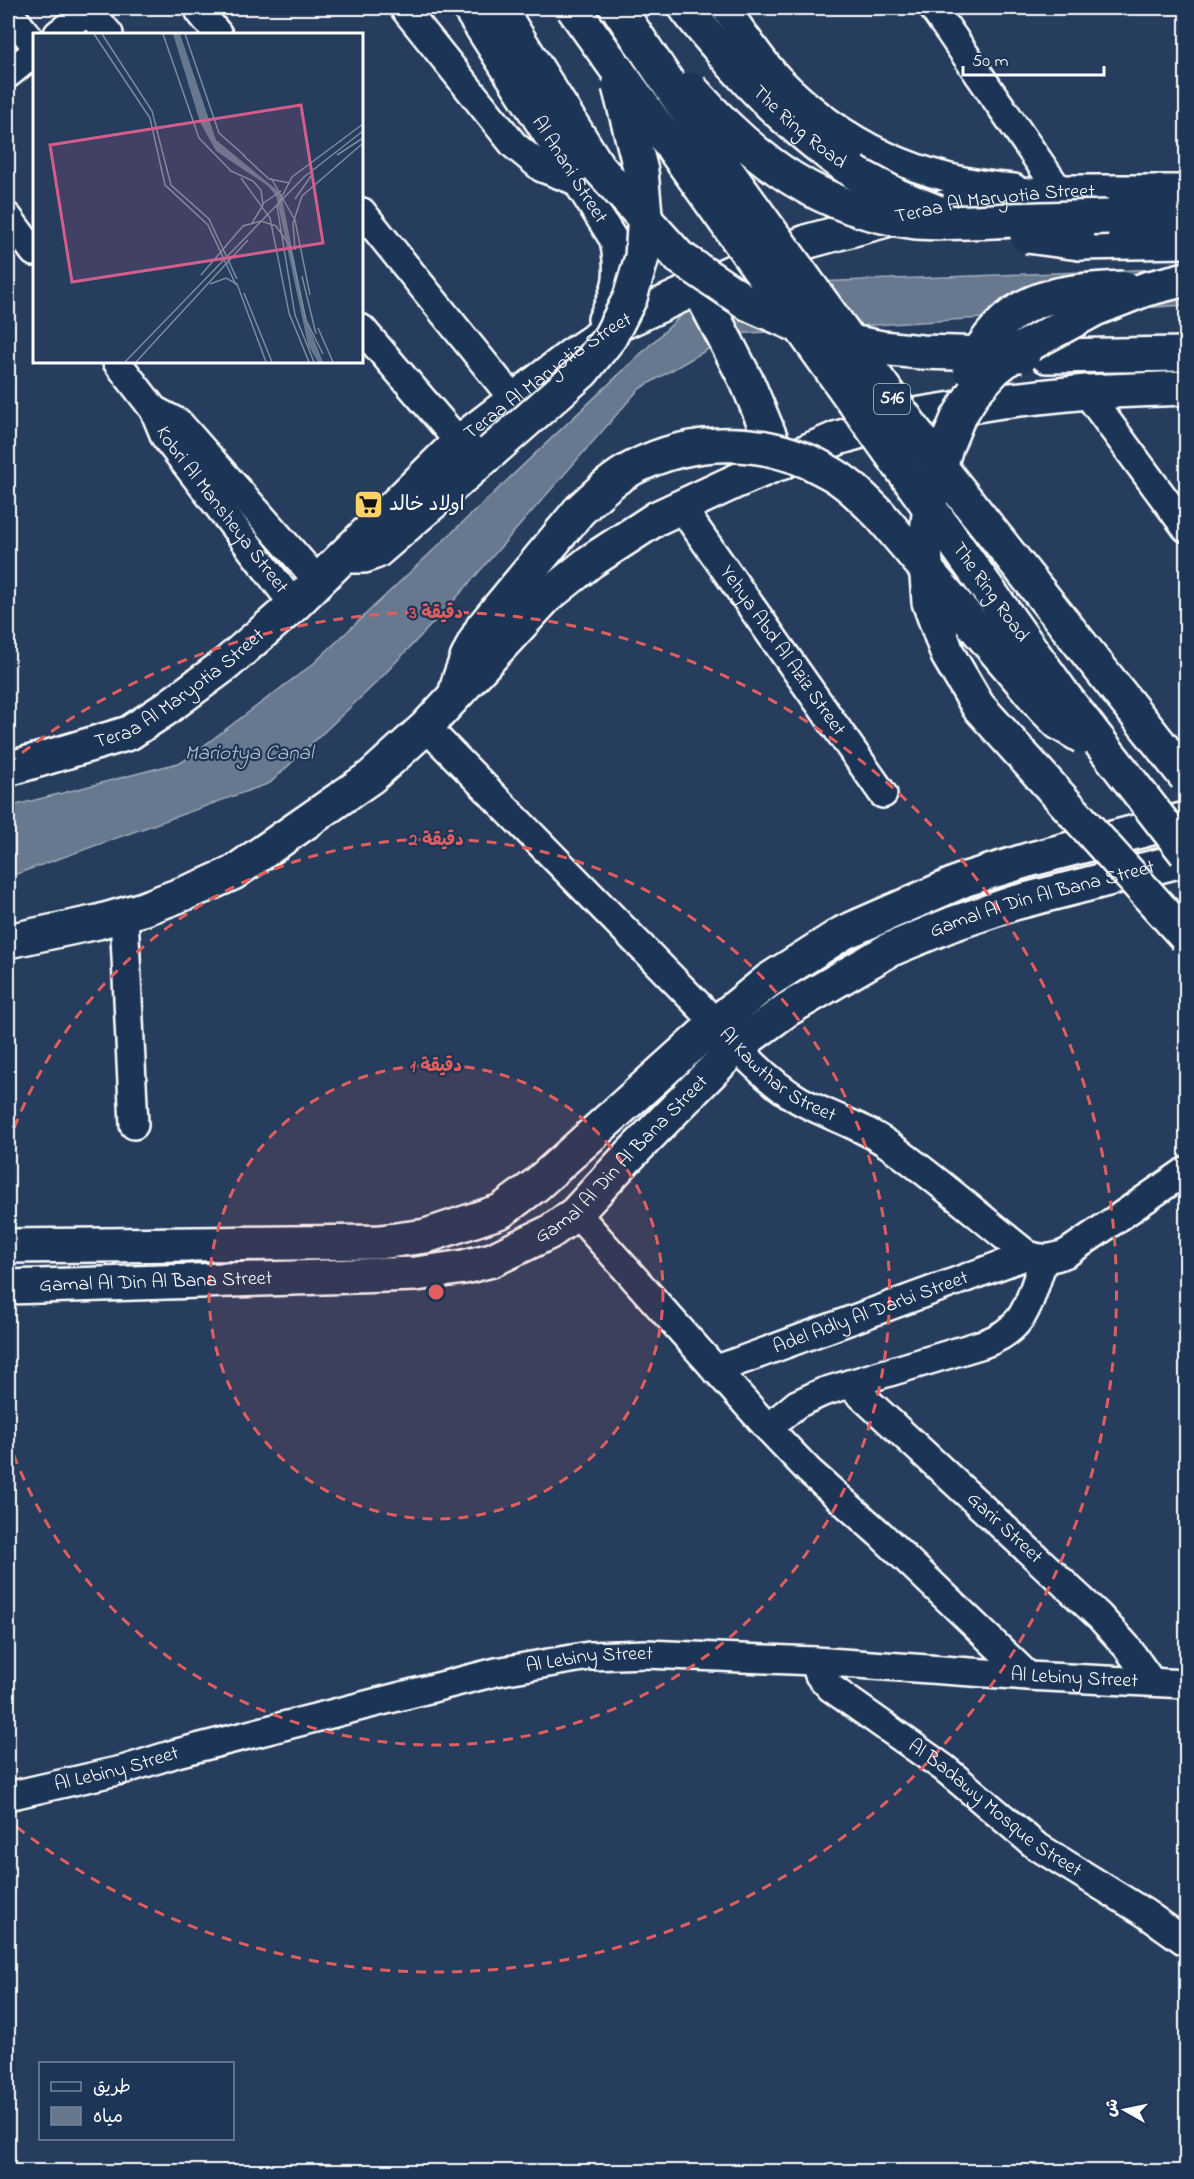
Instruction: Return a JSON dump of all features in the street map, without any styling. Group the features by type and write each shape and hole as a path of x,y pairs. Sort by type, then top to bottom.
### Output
{"main road":[{"path":"499,8 598,167 679,257 749,304 824,337 882,348 921,352 1047,356 1186,354"},
{"name":"The Ring Road","path":"573,8 1102,746 1186,853"},
{"path":"618,8 704,103 738,137 777,170 820,195 868,213 918,222 1186,213"},
{"name":"The Ring Road","path":"618,8 736,184 945,473 1186,777"},
{"name":"The Ring Road","path":"686,8 737,70 773,109 816,146 855,173 898,196 942,215 989,228 1036,237 1079,243 1186,241"},
{"path":"344,556 364,556 377,551 583,370 610,337 630,298 642,257 645,214 641,171 614,67"},
{"name":"Teraa Al Maryotia Street","path":"8,769 129,734 164,710 226,664 294,605 459,442 591,342 617,325 702,294 810,241 894,218 966,202 1060,192 1186,192"},
{"path":"1186,279 1146,289 1095,309 1019,350 995,369 974,392 946,447 931,497 925,549 929,602 948,655 978,706 1186,937"},
{"path":"1013,559 968,467 960,434 962,394 967,375 980,348 999,325 1023,307 1050,295 1079,290 1128,288 1186,293"},
{"path":"702,294 760,410 781,463"},
{"path":"8,940 124,915 233,873 371,777 426,727 546,597 591,561 657,518 838,438 915,415 1002,401 1086,392 1186,388"},
{"path":"454,695 470,648 483,627 579,511 604,487 632,468 663,455 696,447 731,444 764,447 797,457 828,471 856,491 880,515 1044,708 1059,723 1102,746"},
{"name":"Gamal Al Din Al Bana Street","path":"8,1287 416,1274 492,1260 550,1232 576,1213 624,1161 769,980 843,933 966,879 1028,860 1186,819"},
{"name":"Gamal Al Din Al Bana Street","path":"8,1246 380,1242 426,1236 501,1211 726,1035 788,1009 889,950 952,924 1014,903 1186,859"},
{"path":"769,980 788,1009"}],"street":[{"path":"201,8 200,12 217,33"},
{"path":"404,8 514,145 542,168 576,181"},
{"name":"Al Anani Street","path":"466,8 614,240 619,266 616,292 591,342"},
{"path":"725,8 776,76 820,117 870,149 924,172 982,185 1060,192"},
{"path":"933,8 1060,192"},
{"path":"59,33 87,9 108,33"},
{"path":"8,10 33,43"},
{"path":"8,74 33,54"},
{"path":"363,213 514,400"},
{"path":"8,217 33,251"},
{"path":"363,330 459,442"},
{"name":"Kobri Al Mansheya Street","path":"118,363 154,410 165,437 294,605"},
{"path":"1086,392 1186,528"},
{"name":"Kobri Al Mansheya Street","path":"154,410 179,423 319,582"},
{"name":"Yehya Abd Al Aziz Street","path":"681,507 883,794"},
{"name":"Al Kawthar Street","path":"426,727 777,1085 798,1099 888,1144 1036,1257"},
{"path":"124,915 134,1125"},
{"path":"768,1428 797,1404 823,1392 983,1344 1008,1333 1018,1324 1024,1312 1036,1257 1056,1258 1068,1253 1186,1171"},
{"path":"576,1213 715,1370 809,1471 1028,1676"},
{"name":"Adel Adly Al Darbi Street","path":"715,1370 1036,1257"},
{"name":"Garir Street","path":"849,1384 1099,1616 1127,1647 1151,1681"},
{"name":"Al Lebiny Street","path":"8,1796 126,1769 220,1742 496,1672 589,1656 646,1654 814,1661 1186,1684"},
{"name":"Al Badawy Mosque Street","path":"814,1661 819,1675 831,1688 944,1768 1021,1835 1154,1919 1186,1942"}],"water":[{"name":"Mariotya Canal","path":"1186,268 1186,305 734,334 639,389 450,605 378,681 270,783 8,877 8,807 182,762 313,664 685,312 761,284"}],"place":[{"name":"اولاد خالد","path":"368,505"}]}
